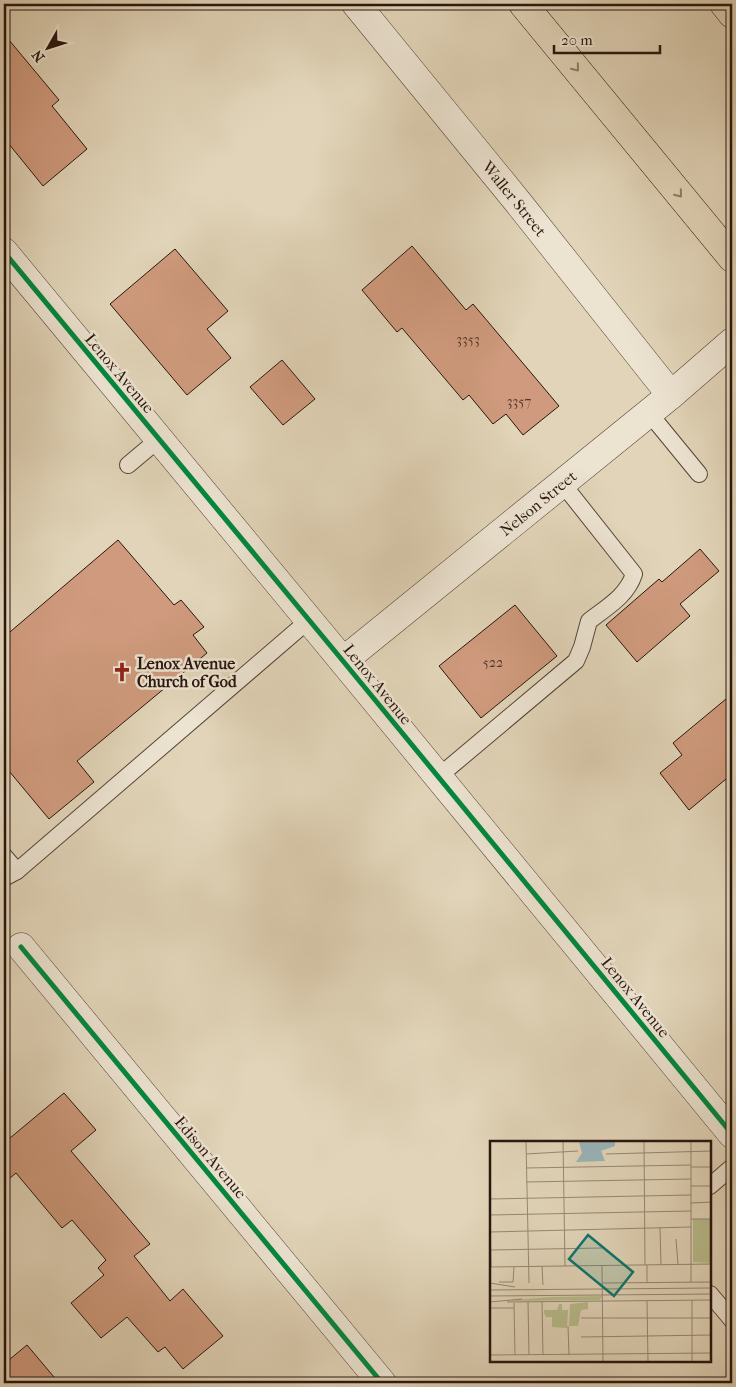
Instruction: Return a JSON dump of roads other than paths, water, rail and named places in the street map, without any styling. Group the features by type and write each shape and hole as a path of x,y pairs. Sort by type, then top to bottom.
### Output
{"highway":[{"path":"522,4 727,252"},
{"path":"724,4 732,14"}],"street":[{"name":"Waller Street","path":"356,4 671,395"},
{"name":"Lenox Avenue","path":"4,252 732,1134"},
{"name":"Nelson Street","path":"343,661 671,395 732,342"},
{"name":"Edison Avenue","path":"21,947 382,1383"}],"lane":[{"path":"649,413 699,474"},
{"path":"128,465 159,439"},
{"path":"438,777 576,661 589,621 619,598 631,584 634,574 562,483"},
{"path":"4,856 10,875 309,620"},
{"path":"711,1185 732,1167"},
{"path":"711,1295 732,1320"}],"place":[{"name":"Lenox Avenue Church of God","path":"122,672"}]}
